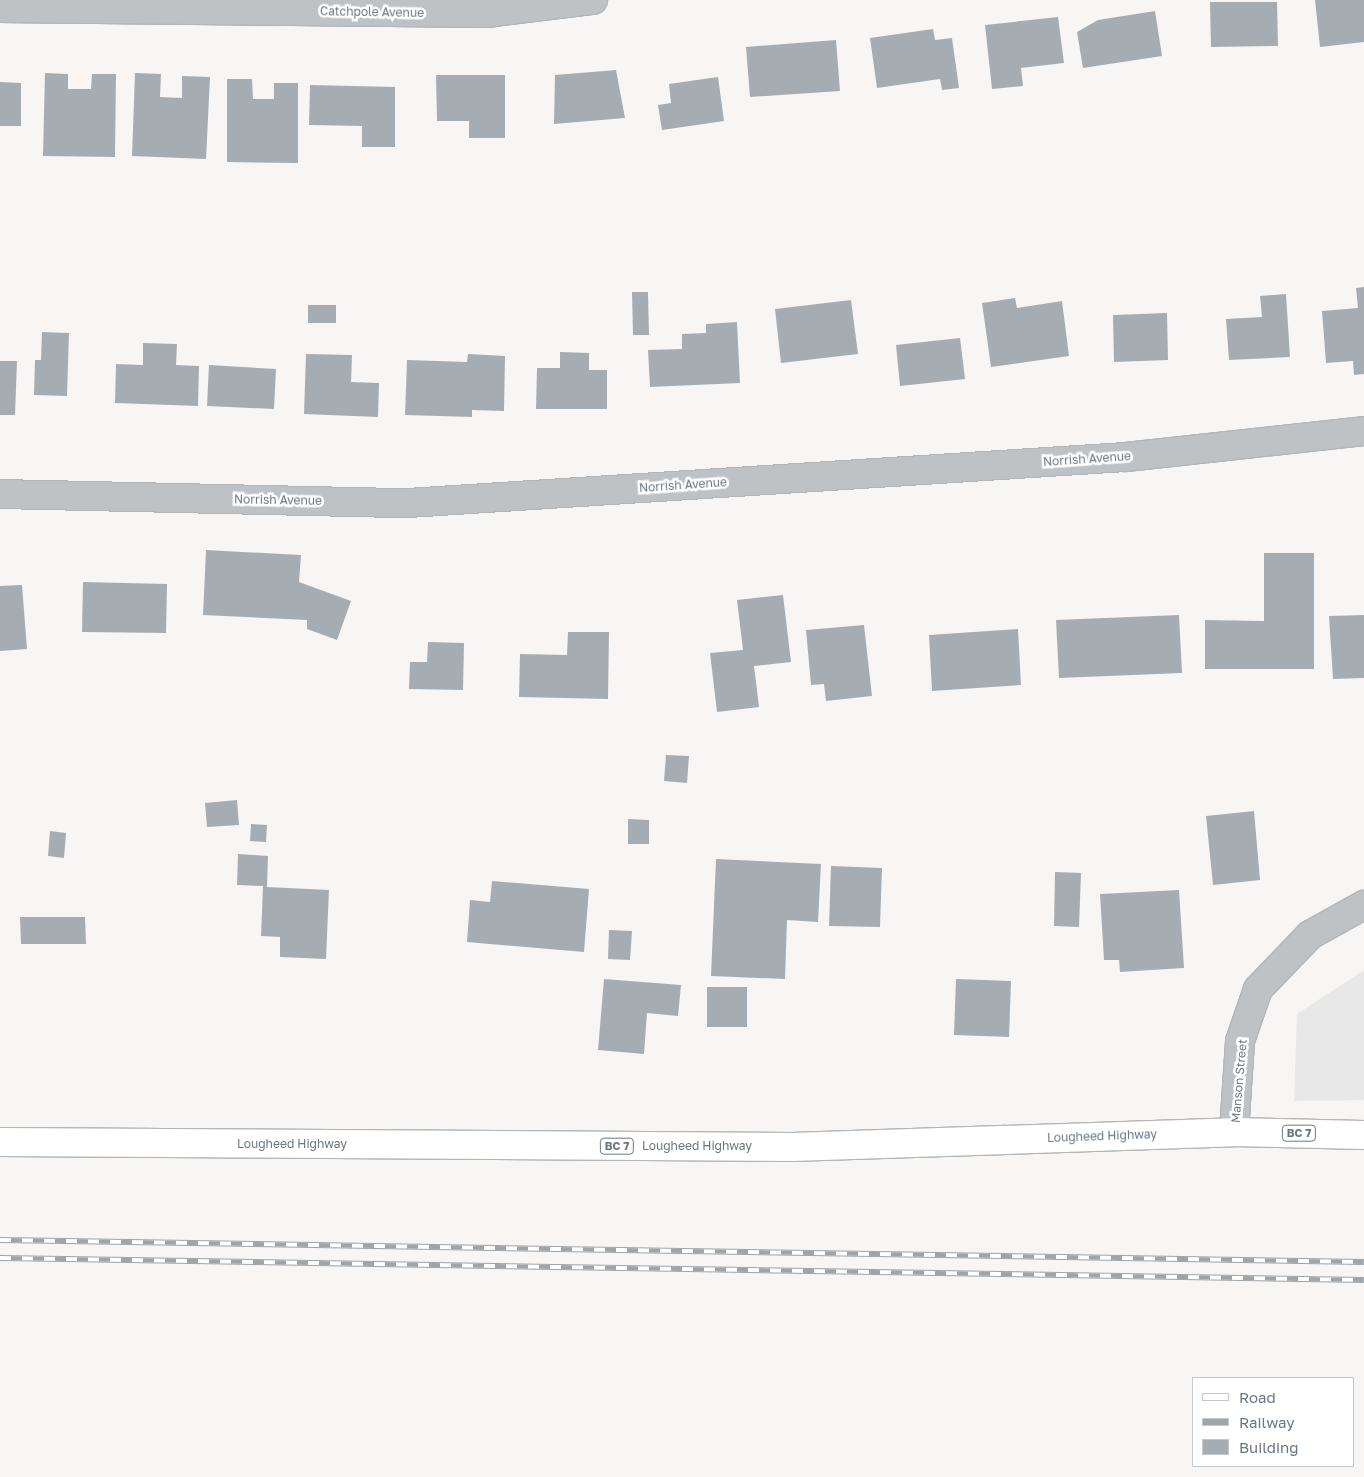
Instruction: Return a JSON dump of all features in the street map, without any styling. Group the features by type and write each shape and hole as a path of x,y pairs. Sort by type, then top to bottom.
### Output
{"main road":[{"name":"Lougheed Highway","path":"0,1142 792,1147 1234,1132 1364,1135"}],"street":[{"name":"Catchpole Avenue","path":"0,8 486,13 593,0"},
{"name":"Norrish Avenue","path":"0,494 408,503 1126,457 1364,431"},
{"name":"Manson Street","path":"1234,1132 1240,1040 1258,989 1310,935 1364,905"}],"shaded area":[{"path":"1364,970 1364,1100 1294,1101 1297,1014"}],"building":[{"path":"1315,0 1364,0 1364,42 1320,47"},
{"path":"1210,2 1277,2 1278,46 1211,47"},
{"path":"1155,11 1162,56 1083,68 1077,32 1098,20"},
{"path":"1058,17 1064,63 1021,68 1023,86 992,89 985,25"},
{"path":"933,29 935,40 952,38 959,88 942,90 940,79 877,88 870,38"},
{"path":"836,40 840,91 750,97 746,47"},
{"path":"616,70 625,118 554,124 555,75"},
{"path":"45,73 68,74 68,89 91,89 92,74 116,74 115,157 43,156"},
{"path":"135,73 161,74 160,97 182,98 182,76 210,77 206,159 132,156"},
{"path":"436,75 505,75 505,138 469,138 469,121 437,121"},
{"path":"718,77 724,121 662,130 658,105 671,103 669,84"},
{"path":"227,79 252,79 253,99 274,99 274,83 298,83 298,163 227,162"},
{"path":"0,82 21,83 21,126 0,126"},
{"path":"310,85 395,87 395,147 362,147 362,126 309,125"},
{"path":"1364,287 1364,374 1354,375 1353,361 1326,363 1322,311 1358,308 1356,288"},
{"path":"632,292 648,292 649,335 633,335"},
{"path":"1286,294 1290,357 1229,360 1226,319 1262,317 1260,296"},
{"path":"1015,298 1017,308 1062,301 1069,356 991,367 982,303"},
{"path":"851,300 858,354 781,363 775,309"},
{"path":"308,305 336,305 336,323 308,323"},
{"path":"1167,313 1168,360 1114,362 1113,315"},
{"path":"737,322 740,383 650,387 648,350 682,349 682,334 706,333 706,324"},
{"path":"42,332 69,333 67,396 34,395 35,360 41,360"},
{"path":"960,338 965,379 900,386 896,345"},
{"path":"143,343 177,344 176,365 199,366 198,406 115,403 116,364 143,365"},
{"path":"560,352 589,353 589,370 607,370 607,409 536,409 537,368 560,368"},
{"path":"306,354 352,355 351,382 379,383 378,417 304,414"},
{"path":"468,354 505,356 504,411 472,410 472,417 405,415 407,360 467,362"},
{"path":"0,361 17,361 15,415 0,415"},
{"path":"209,365 276,369 274,409 207,406"},
{"path":"206,550 301,555 299,582 351,601 337,640 307,629 307,620 203,615"},
{"path":"1264,553 1314,553 1314,669 1205,669 1205,620 1264,621"},
{"path":"83,582 167,584 166,633 82,632"},
{"path":"22,585 27,649 0,651 0,586"},
{"path":"783,595 791,662 754,666 759,707 717,712 710,653 743,650 737,600"},
{"path":"1179,615 1182,673 1059,678 1056,620"},
{"path":"1364,615 1364,678 1333,679 1329,616"},
{"path":"864,625 872,696 826,701 824,684 811,685 806,630"},
{"path":"1018,629 1021,685 932,691 929,635"},
{"path":"568,632 609,632 608,699 519,697 520,654 567,655"},
{"path":"428,642 464,643 463,690 409,689 410,662 427,662"},
{"path":"666,755 689,756 687,783 664,781"},
{"path":"237,800 239,825 207,827 205,803"},
{"path":"1254,811 1260,880 1213,885 1206,816"},
{"path":"628,819 649,820 649,844 628,844"},
{"path":"251,824 267,825 266,842 250,841"},
{"path":"50,831 66,833 64,858 48,856"},
{"path":"238,854 268,856 267,887 329,890 326,959 280,957 280,937 261,936 263,886 237,885"},
{"path":"716,859 821,864 818,922 787,920 785,979 711,976"},
{"path":"831,866 882,868 880,927 829,926"},
{"path":"1055,872 1081,873 1079,927 1054,926"},
{"path":"492,881 589,889 584,952 467,942 470,900 490,902"},
{"path":"1179,890 1184,968 1120,972 1119,960 1104,960 1100,894"},
{"path":"20,917 85,917 86,944 21,944"},
{"path":"609,930 632,931 630,960 608,959"},
{"path":"604,979 681,985 678,1016 647,1013 644,1054 598,1050"},
{"path":"956,979 1011,981 1009,1037 954,1035"},
{"path":"707,987 747,987 747,1027 707,1027"}],"railway":[{"path":"0,1240 1364,1262"},
{"path":"0,1258 1364,1280"}]}
